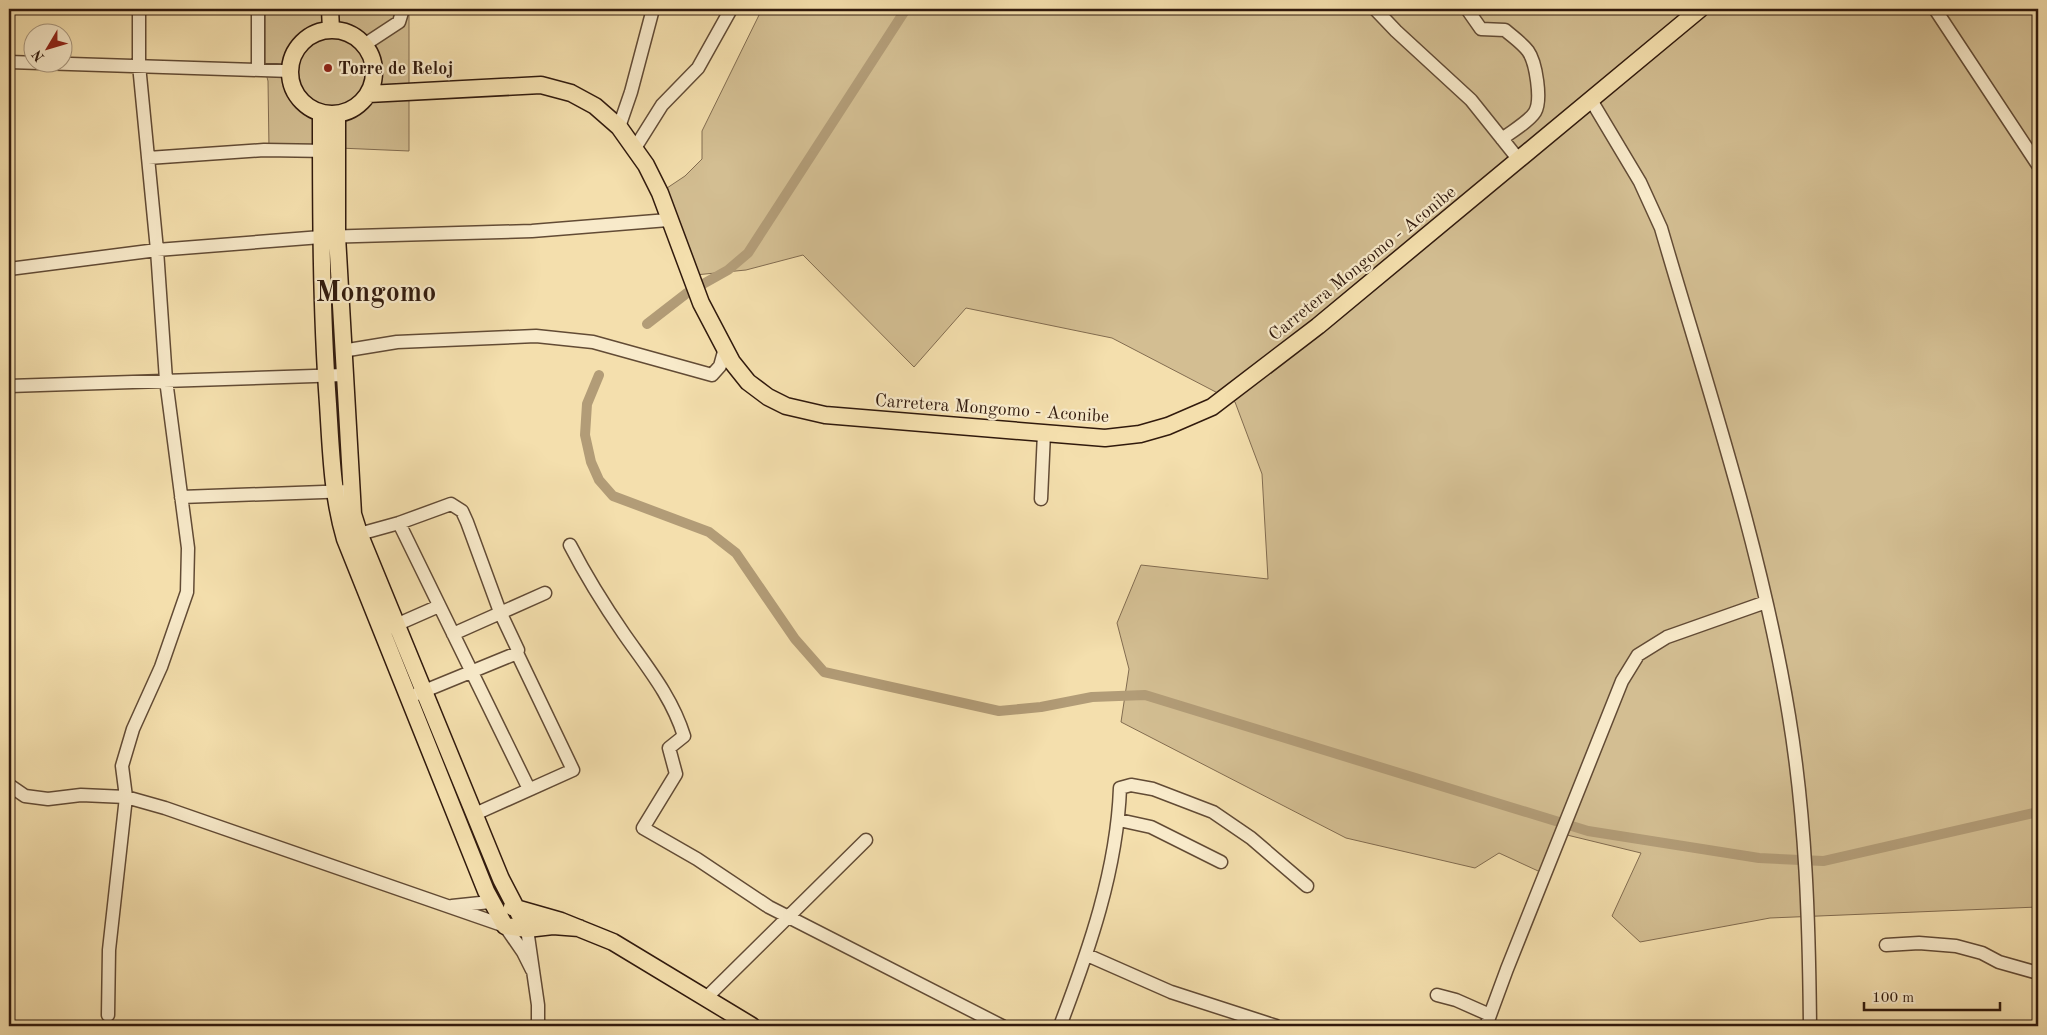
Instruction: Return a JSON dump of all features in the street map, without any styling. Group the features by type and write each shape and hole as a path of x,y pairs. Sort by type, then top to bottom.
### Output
{"main road":[{"path":"330,9 331,30"},
{"name":"Carretera Mongomo - Aconibe","path":"371,86 402,90 541,84 571,93 595,106 619,127 646,165 660,193 668,220 701,303 732,362 748,382 768,397 786,406 825,415 1105,438 1140,434 1168,426 1212,407 1318,326 1700,9"},
{"path":"331,30 348,34 364,44 372,61 371,86 355,108 329,113 302,101 294,88 290,72 293,59 303,43 318,33 331,30"},
{"path":"329,113 326,376 343,491 353,514 352,536 389,628 407,697 490,902 504,926 527,930 554,926 579,928"},
{"path":"329,236 344,375 343,491"},
{"path":"389,628 425,691 501,879 527,930"},
{"path":"490,902 517,908 579,928 613,942 752,1026"}],"street":[{"path":"108,1016 109,950 126,797 122,766 133,729 161,667 187,592 188,548 166,380 157,250 139,65 139,9"},
{"path":"258,9 258,70"},
{"path":"364,44 399,22 403,9"},
{"path":"619,127 632,92 653,9"},
{"path":"635,148 662,105 698,68 731,9"},
{"path":"1375,9 1396,31 1471,100 1519,160"},
{"path":"1468,9 1481,29 1505,30 1528,51 1532,60 1538,85 1538,105 1534,114 1502,139"},
{"path":"1935,9 2038,165"},
{"path":"9,62 139,65 290,72"},
{"path":"1591,100 1640,182 1660,228 1756,552 1789,715 1805,837 1809,908 1810,1026"},
{"path":"148,158 264,150 329,151"},
{"path":"9,269 157,250 329,236 532,231 668,220"},
{"path":"342,351 397,342 536,336 593,342 712,375 720,366 725,348"},
{"path":"9,386 344,375"},
{"path":"1041,499 1044,434"},
{"path":"181,497 343,491"},
{"path":"352,536 399,523 451,504 462,511 500,612 518,650 517,653 573,770 475,814"},
{"path":"399,523 530,790"},
{"path":"570,545 589,582 654,672 679,719 684,736 669,748 676,774 643,828 787,916 1002,1026"},
{"path":"453,634 544,593"},
{"path":"1437,995 1456,1000 1488,1021 1622,681 1638,655 1667,637 1766,602"},
{"path":"389,628 439,606"},
{"path":"407,697 517,653"},
{"path":"9,785 25,796 48,799 81,795 126,797 165,808 504,926 523,952 532,970"},
{"path":"1060,1026 1087,955 1109,870 1119,820 1120,788 1131,785 1153,789 1213,812 1251,838 1307,886"},
{"path":"1119,820 1151,827 1221,862"},
{"path":"705,999 866,840"},
{"path":"447,906 490,902"},
{"path":"527,930 538,1005 538,1026"},
{"path":"1886,945 1919,943 1956,946 1982,953 1998,962 2038,973"},
{"path":"1087,955 1171,992 1258,1024 1276,1026"}],"shaded area":[{"path":"265,9 409,9 409,151 339,148 269,149 268,81 265,70"},
{"path":"762,9 2038,9 2038,907 1770,918 1640,942 1612,916 1641,853 1567,835 1549,876 1499,853 1475,868 1346,838 1121,722 1129,669 1117,623 1141,565 1268,579 1262,474 1235,402 1112,338 966,308 914,367 803,255 746,270 695,275 661,192 685,176 702,159 702,131"}],"waterway":[{"path":"647,324 687,293 728,270 748,253 906,9"},
{"path":"599,375 587,404 585,435 591,462 599,480 613,496 709,532 736,553 795,639 824,672 999,711 1041,707 1092,697 1145,695 1588,831 1759,858 1823,861 2038,812"}],"place":[{"name":"Torre de Reloj","path":"328,68"}],"district":[{"name":"Mongomo","path":"376,291"}]}
